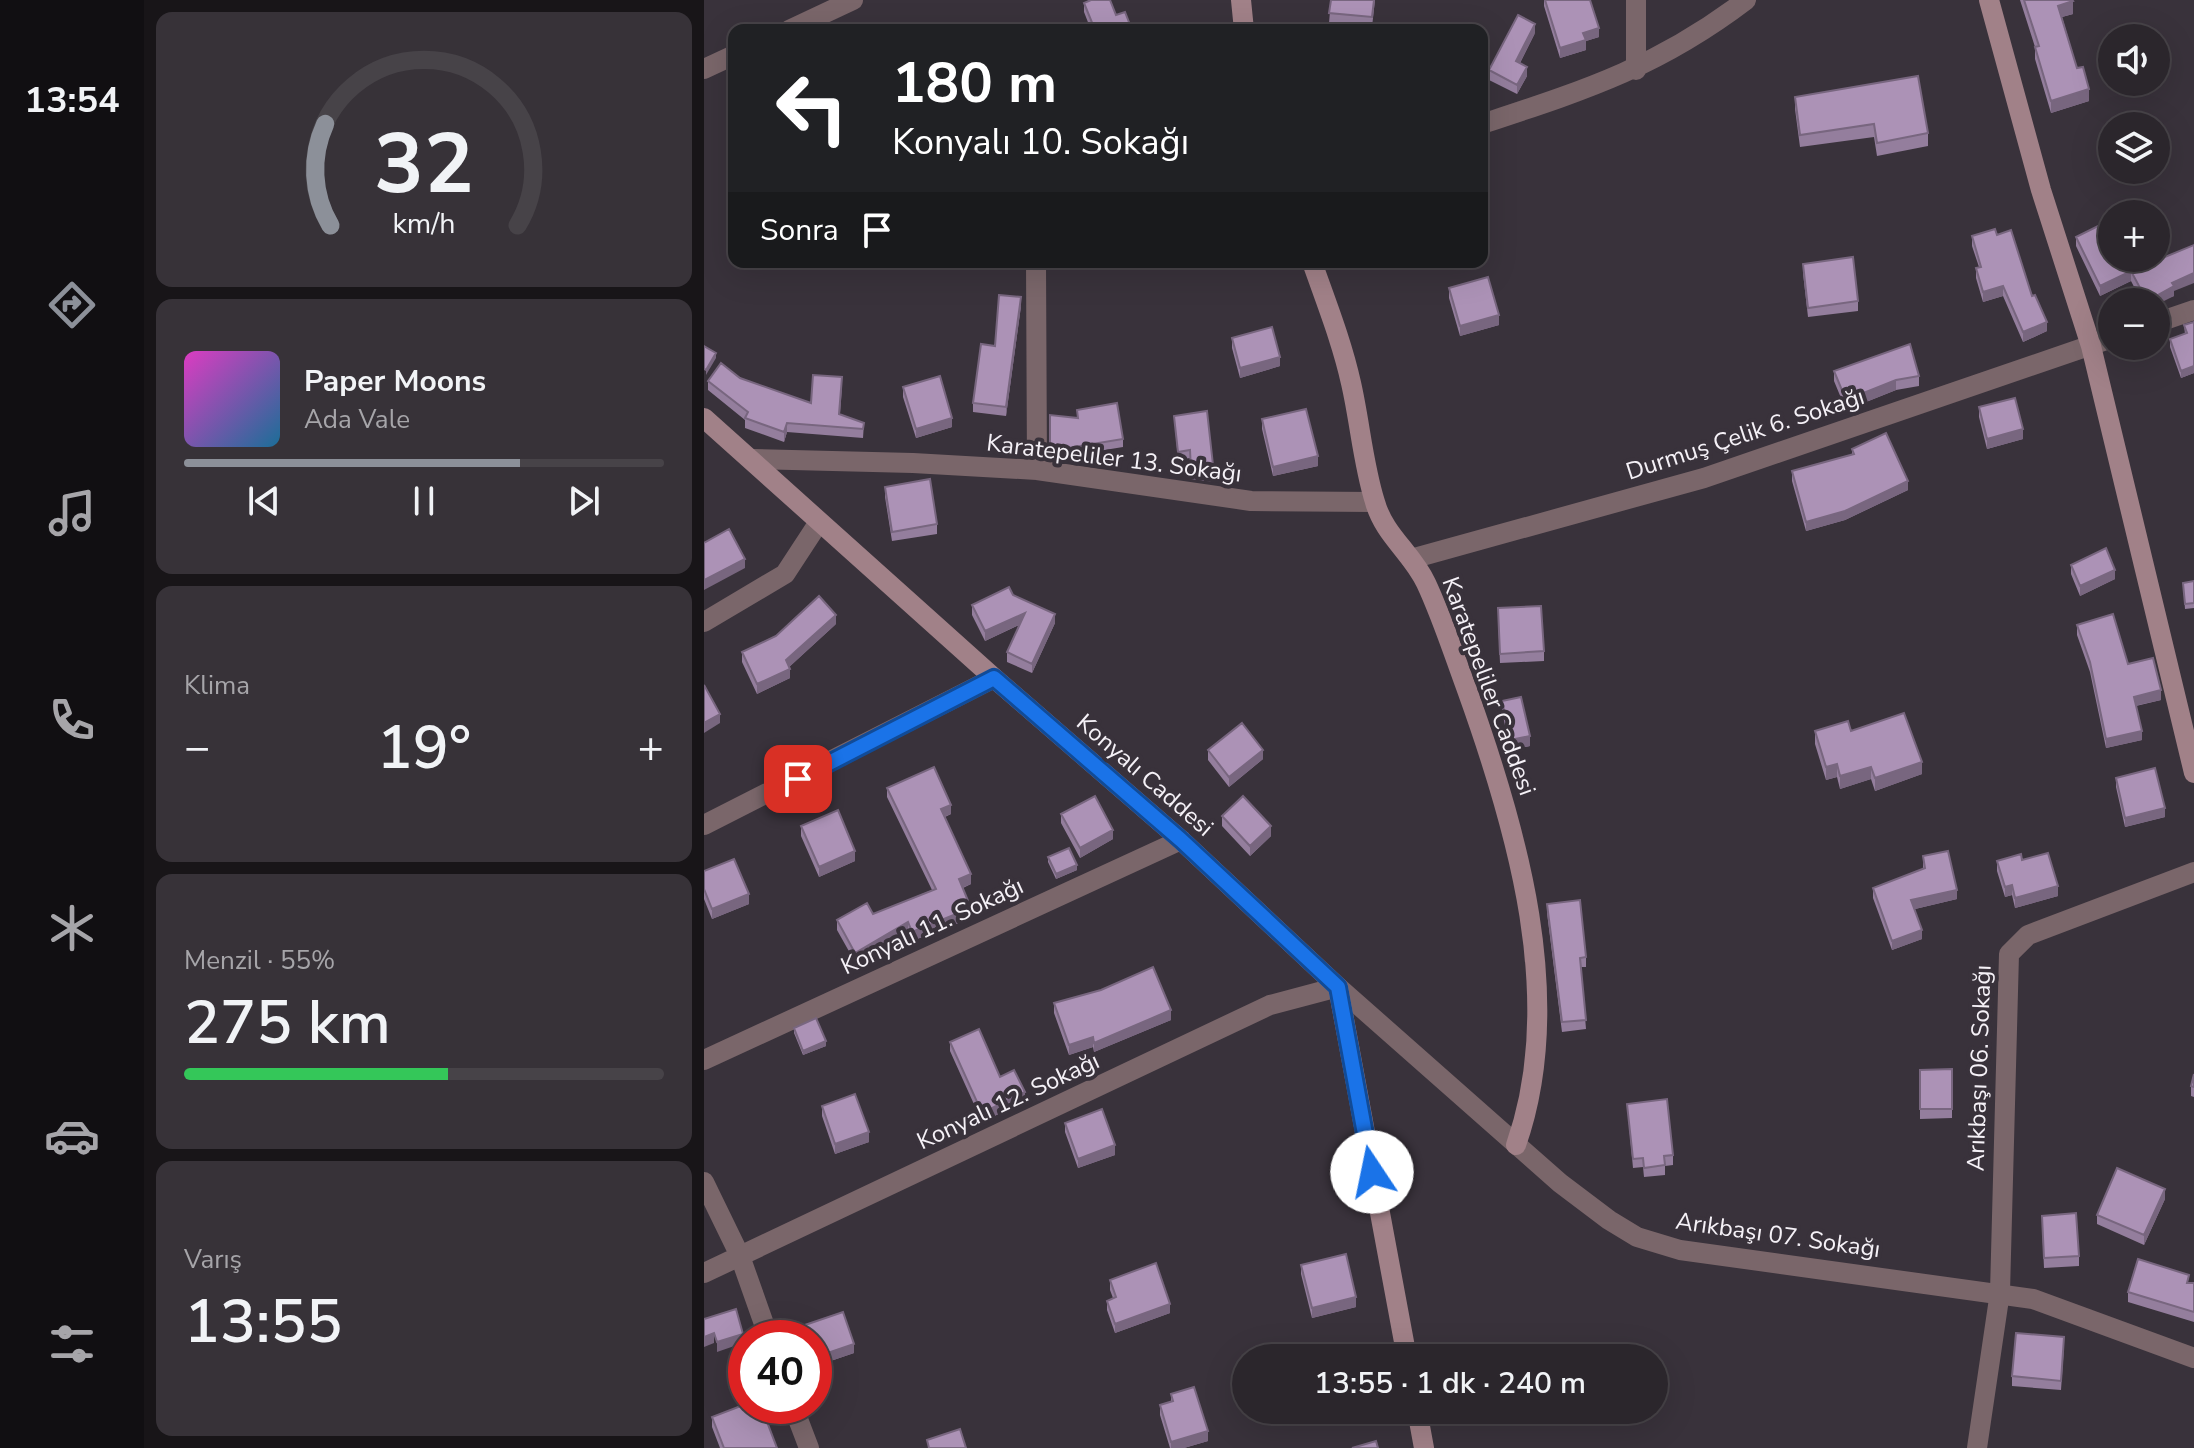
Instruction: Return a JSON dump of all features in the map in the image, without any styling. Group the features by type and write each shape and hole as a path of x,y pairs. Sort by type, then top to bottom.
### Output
{"street":[{"path":"802,24 853,0"},
{"path":"1241,0 1243,24"},
{"path":"1636,0 1636,70"},
{"path":"1488,122 1636,70 1667,54 1746,0"},
{"path":"1989,0 2041,190 2091,346 2194,773"},
{"path":"704,69 728,58"},
{"path":"1036,268 1037,470"},
{"name":"Karatepeliler Caddesi","path":"1314,268 1350,379 1374,502 1392,538 1426,582 1438,612 1493,764 1523,879 1538,1031 1532,1095 1516,1145"},
{"path":"2170,318 2194,310"},
{"name":"Durmuş Çelik 6. Sokağı","path":"1411,559 1704,478 2098,343"},
{"name":"Konyalı Caddesi","path":"704,418 994,678 1181,840 1338,987"},
{"name":"Karatepeliler 13. Sokağı","path":"752,459 1037,470 1251,501 1374,502"},
{"path":"704,622 785,574 819,522"},
{"path":"704,825 994,678"},
{"name":"Konyalı 11. Sokağı","path":"704,1060 1181,840"},
{"name":"Arıkbaşı 06. Sokağı","path":"1977,1448 2000,1292 2009,954 2028,935 2194,872"},
{"path":"1338,987 1404,1344"},
{"name":"Arıkbaşı 07. Sokağı","path":"1338,987 1516,1145 1596,1211 1637,1237 1680,1250 2000,1292 2072,1311 2194,1358"},
{"name":"Konyalı 12. Sokağı","path":"704,1273 1270,1005 1338,987"},
{"path":"704,1182 740,1256 763,1320"},
{"path":"800,1424 809,1448"},
{"path":"1420,1424 1424,1448"}],"building":[{"path":"1110,0 1116,15 1125,12 1130,24 1093,24 1084,3"},
{"path":"1331,0 1374,0 1372,17 1329,13"},
{"path":"1545,0 1590,0 1599,28 1583,33 1586,40 1560,48"},
{"path":"2024,0 2073,1 2058,6 2077,68 2083,67 2089,89 2051,101 2035,47 2039,46"},
{"path":"1518,15 1535,24 1516,61 1527,67 1517,85 1489,70"},
{"path":"1918,76 1928,133 1877,143 1874,124 1800,135 1795,97"},
{"path":"2098,226 2098,272 2129,272 2100,286 2076,237"},
{"path":"1995,229 1997,235 2011,230 2032,296 2035,295 2047,322 2023,332 2003,286 1983,292 1976,268 1981,267 1972,236"},
{"path":"2194,245 2194,273 2172,283 2174,286 2170,288 2140,288 2132,272 2170,272 2170,255"},
{"path":"1853,257 1858,301 1808,308 1803,264"},
{"path":"1488,277 1499,315 1460,326 1449,288"},
{"path":"999,295 1021,297 1006,407 973,403 981,344 995,346"},
{"path":"2194,322 2194,366 2181,371 2170,339 2187,333 2184,325"},
{"path":"1272,327 1280,357 1240,368 1232,338"},
{"path":"1910,344 1919,376 1896,380 1846,400 1834,371"},
{"path":"704,346 716,353 706,370 704,369"},
{"path":"721,363 740,378 811,403 813,375 842,377 839,414 864,423 863,429 787,423 784,432 745,418 748,412 708,381"},
{"path":"940,376 952,418 916,429 903,387"},
{"path":"2015,398 2023,429 1987,439 1979,407"},
{"path":"1117,403 1123,439 1068,448 1050,445 1050,415 1078,418 1077,410"},
{"path":"1306,409 1318,456 1273,467 1262,419"},
{"path":"1207,411 1214,474 1191,471 1190,450 1178,452 1174,416"},
{"path":"1886,433 1908,481 1845,511 1806,522 1792,471 1854,454 1852,449"},
{"path":"930,479 937,524 892,532 885,487"},
{"path":"729,529 745,559 704,580 704,543"},
{"path":"2106,548 2115,570 2080,586 2071,565"},
{"path":"2194,581 2194,603 2185,604 2183,583"},
{"path":"1009,587 1013,595 1055,614 1032,664 1007,652 1025,613 985,631 972,605"},
{"path":"819,596 836,615 786,660 790,669 757,684 742,652 776,636"},
{"path":"1541,606 1544,651 1500,654 1498,608"},
{"path":"2113,614 2128,664 2153,658 2161,690 2134,697 2142,731 2106,739 2090,662 2077,625"},
{"path":"704,685 720,714 704,723"},
{"path":"1521,697 1530,736 1510,740 1502,701"},
{"path":"1904,713 1922,762 1875,778 1871,767 1840,776 1837,764 1826,767 1815,731 1848,721 1851,731"},
{"path":"1242,723 1263,750 1229,777 1208,750"},
{"path":"934,767 951,805 941,809 971,874 959,879 971,908 912,932 908,922 855,953 837,920 867,903 873,914 936,889 887,788"},
{"path":"2155,768 2165,808 2125,818 2116,778"},
{"path":"1095,796 1113,830 1080,848 1061,814"},
{"path":"1243,796 1271,826 1250,846 1222,816"},
{"path":"838,810 855,851 819,867 801,826"},
{"path":"1069,848 1077,865 1056,874 1048,857"},
{"path":"1948,851 1957,890 1911,900 1922,930 1892,941 1873,888 1925,868 1923,856"},
{"path":"2048,853 2058,886 2015,898 2012,885 2005,887 1997,861 2021,854 2022,860"},
{"path":"734,859 749,894 712,909 704,889 704,871"},
{"path":"1580,900 1586,957 1580,958 1586,1020 1562,1022 1547,904"},
{"path":"1153,967 1171,1010 1094,1043 1093,1037 1069,1045 1054,1003 1101,990"},
{"path":"816,1018 826,1041 803,1051 794,1028"},
{"path":"979,1029 1000,1077 1014,1070 1025,1092 982,1113 950,1042"},
{"path":"1952,1069 1952,1109 1920,1109 1920,1070"},
{"path":"855,1094 869,1132 835,1144 822,1106"},
{"path":"1667,1099 1673,1155 1664,1156 1665,1165 1644,1168 1643,1158 1633,1159 1627,1104"},
{"path":"1102,1109 1115,1145 1078,1159 1065,1123"},
{"path":"2117,1168 2165,1189 2144,1235 2097,1215"},
{"path":"2076,1213 2079,1256 2044,1258 2042,1216"},
{"path":"1346,1254 1356,1297 1312,1308 1301,1265"},
{"path":"2138,1259 2189,1275 2187,1283 2194,1283 2194,1312 2128,1292"},
{"path":"1156,1263 1170,1304 1115,1324 1107,1301 1116,1297 1110,1280"},
{"path":"736,1309 739,1320 728,1320 728,1339 717,1342 714,1333 704,1337 704,1319"},
{"path":"843,1312 854,1344 832,1352 832,1320 820,1320"},
{"path":"2016,1333 2064,1337 2061,1381 2012,1376"},
{"path":"1194,1387 1208,1431 1171,1442 1160,1405 1173,1401 1171,1394"},
{"path":"728,1411 728,1424 768,1424 777,1448 724,1448 712,1417"},
{"path":"960,1429 966,1448 929,1448 927,1440"},
{"path":"1376,1441 1378,1448 1352,1448"}],"route":[{"path":"798,779 994,678 1181,840 1338,987 1372,1172"}]}
